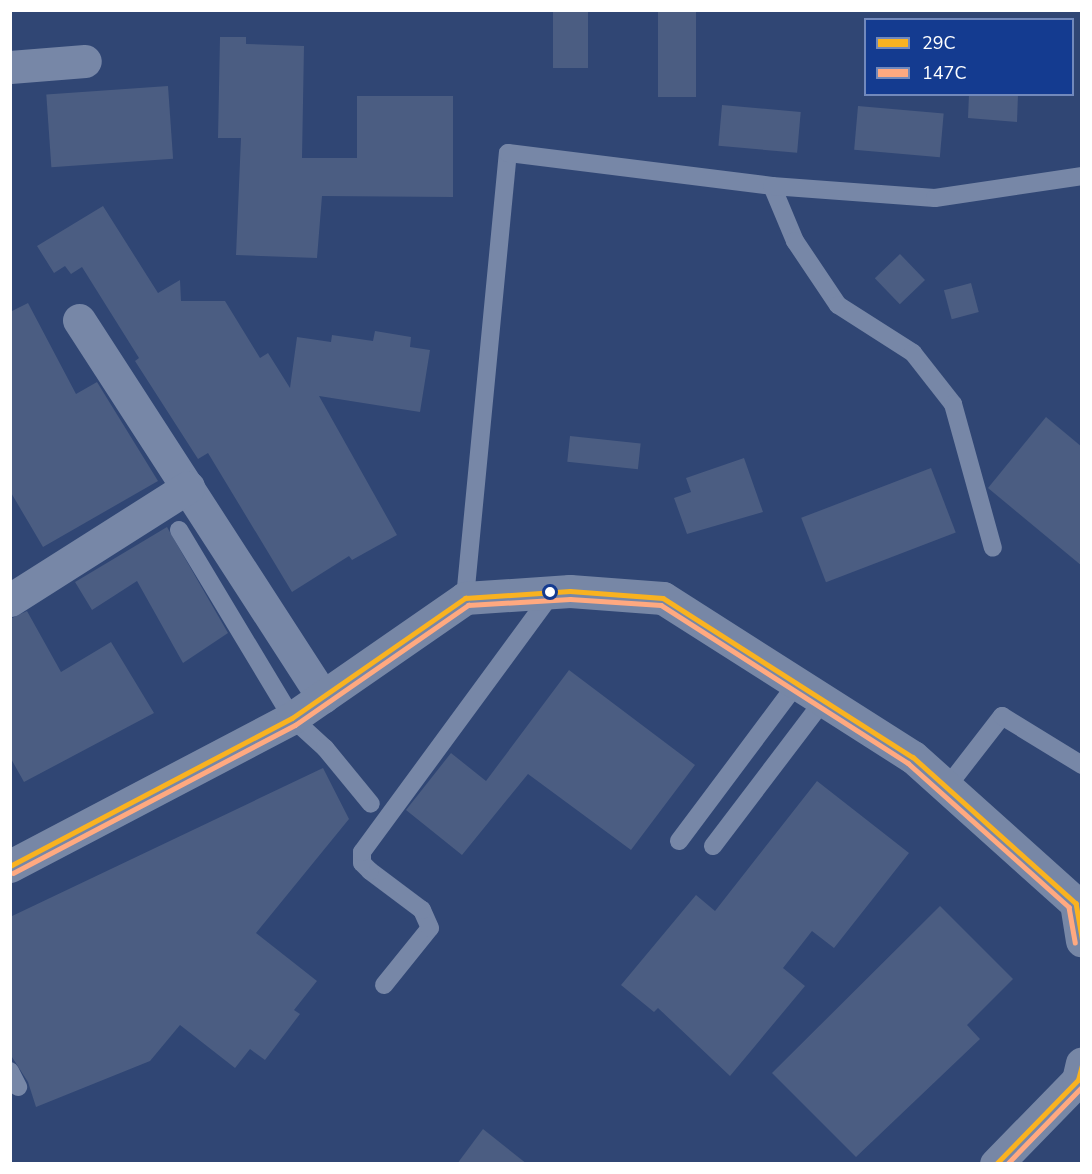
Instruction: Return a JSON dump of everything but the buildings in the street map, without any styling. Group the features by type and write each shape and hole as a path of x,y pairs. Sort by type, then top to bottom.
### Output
{"main road":[{"path":"10,866 292,718 465,598 553,592 663,598 913,757 1076,903 1082,941"},
{"path":"996,1164 1078,1080 1082,1063"}],"street":[{"path":"10,67 85,61"},
{"path":"79,320 323,697"},
{"path":"10,600 188,487"}],"lane":[{"path":"465,598 508,153 772,186 934,198 1082,176"},
{"path":"772,186 795,241 838,305 913,353 953,404 993,548"},
{"path":"178,530 292,718 325,748 371,804"},
{"path":"384,985 430,928 422,910 362,863 362,852 553,592"},
{"path":"679,841 797,683"},
{"path":"713,846 824,700"},
{"path":"947,787 1002,716 1082,765"}],"transit line":[{"name":"29C","path":"10,866 292,718 465,598 570,591 663,598 913,757 1076,903 1082,938"},
{"name":"147C","path":"13,873 295,725 468,605 570,599 661,605 908,763 1069,907 1075,942"},
{"name":"29C","path":"996,1164 1078,1080 1082,1065"},
{"name":"147C","path":"1007,1164 1082,1087"}]}
